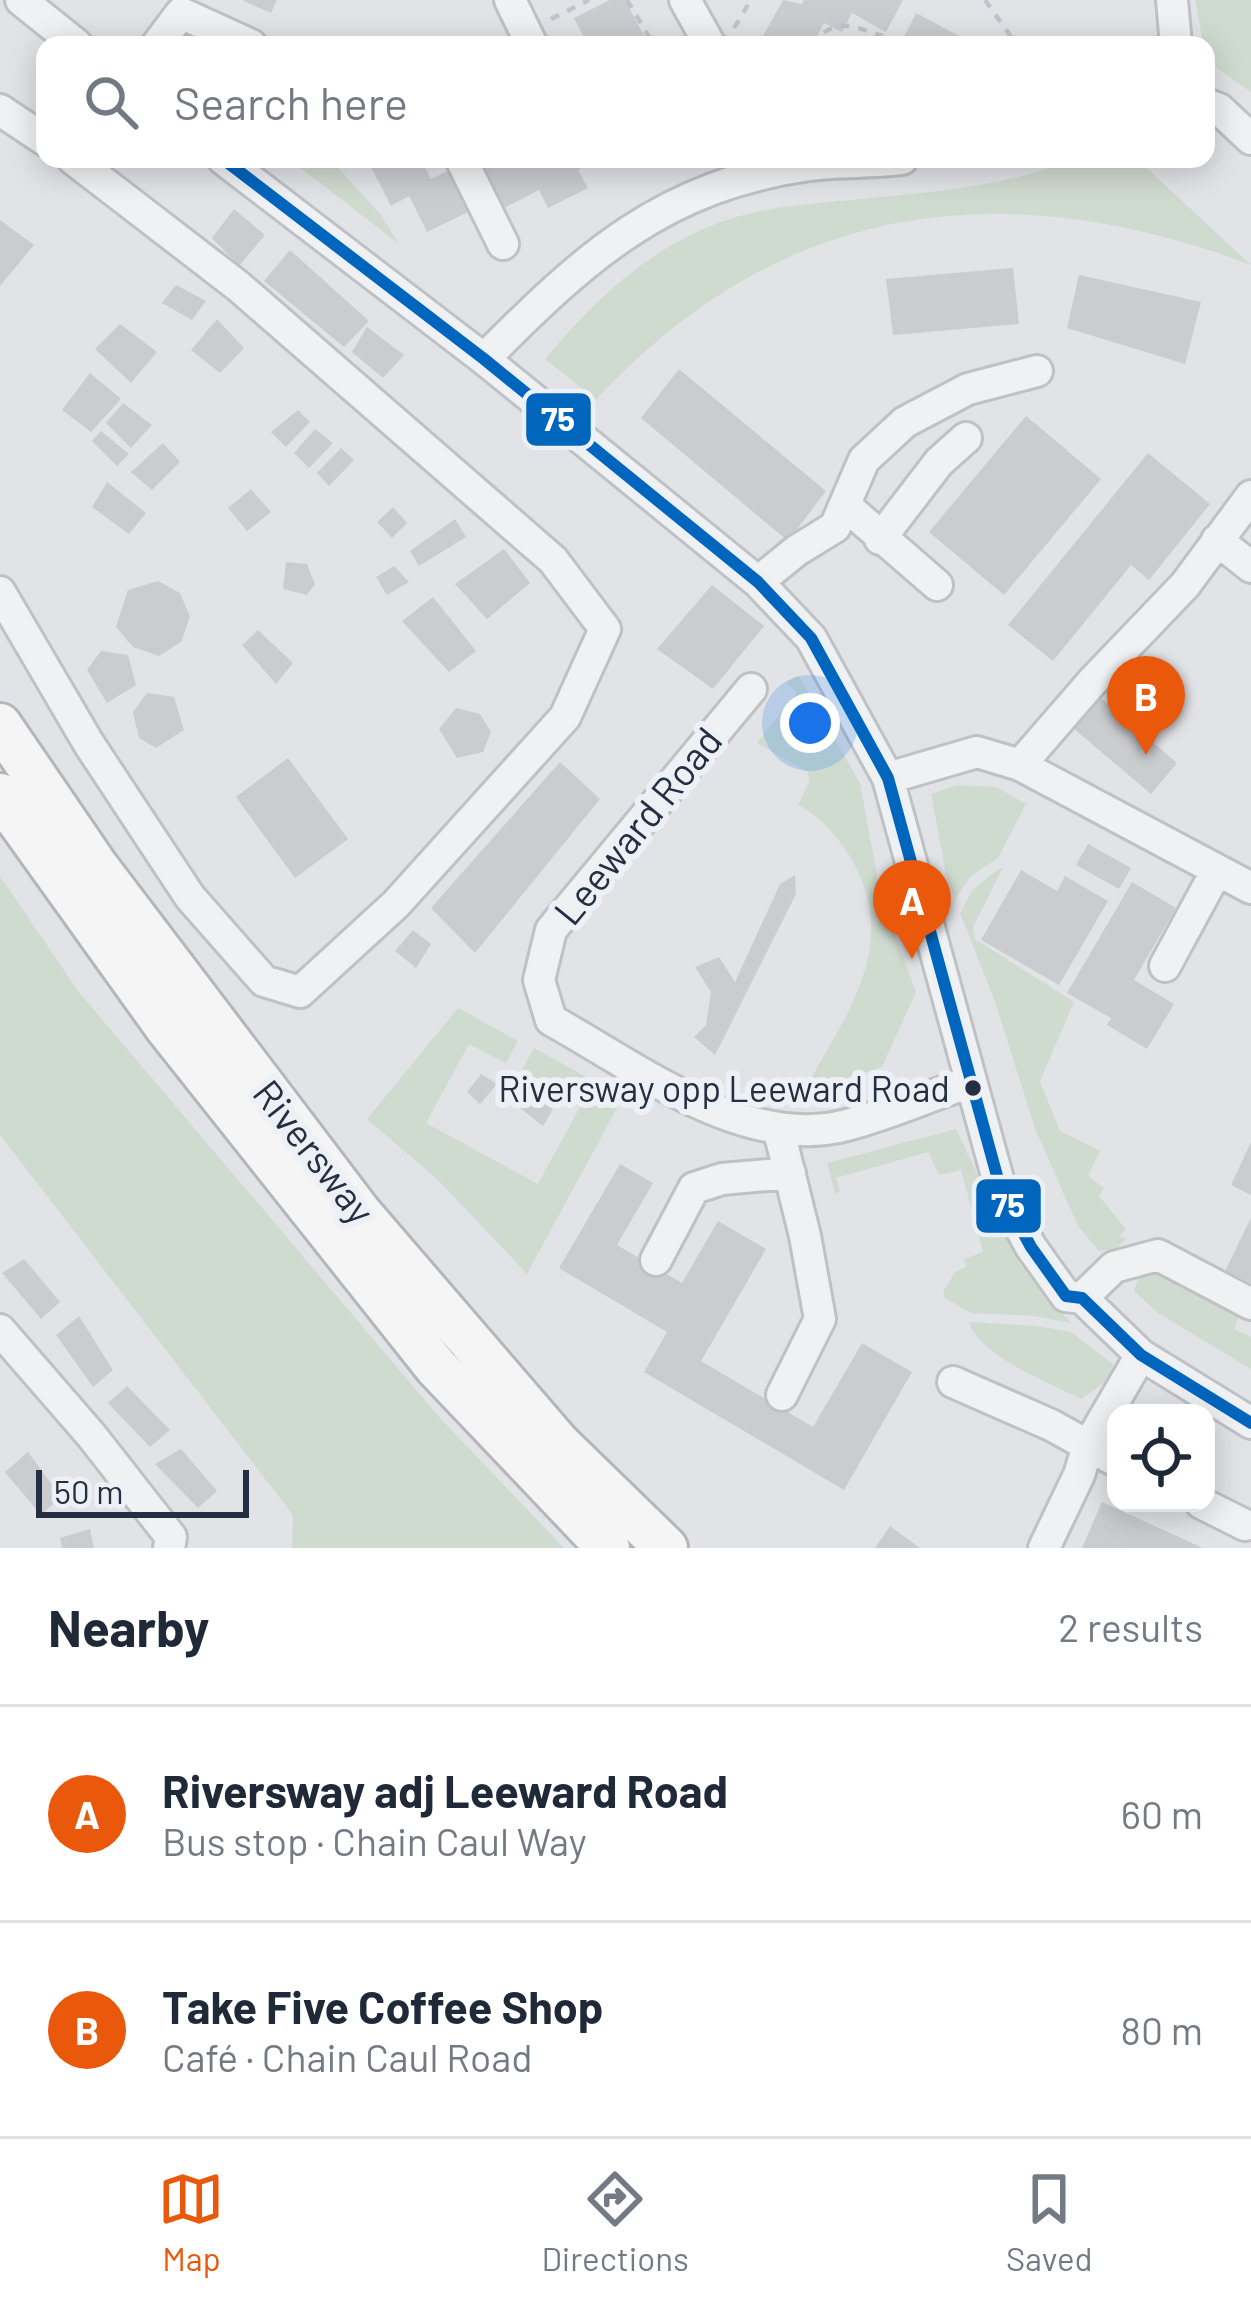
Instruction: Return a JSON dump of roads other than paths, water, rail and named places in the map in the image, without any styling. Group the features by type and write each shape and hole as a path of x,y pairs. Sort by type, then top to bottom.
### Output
{"highway":[{"name":"Riversway","path":"0,725 97,867 360,1213 558,1443 666,1548"},
{"name":"Riversway","path":"0,795 167,1028 436,1367 608,1548"}],"street":[{"path":"21,0 66,36"},
{"path":"510,0 528,36"},
{"path":"685,0 715,36"},
{"path":"1172,0 1175,36"},
{"path":"164,36 181,13 231,36"},
{"path":"1215,108 1251,139"},
{"path":"0,110 36,134"},
{"path":"0,592 89,744 190,897 264,981 300,992 396,904 565,717 605,629 553,560 238,286 85,168"},
{"path":"235,168 484,359 758,582 811,638 888,778 1003,1194 1031,1247 1066,1296 1082,1298 1142,1355 1251,1423"},
{"path":"465,168 503,244"},
{"path":"484,359 564,279 620,235 702,192 769,168"},
{"path":"758,582 835,527 864,460 905,422 968,388 1037,370"},
{"path":"880,539 939,462 966,439"},
{"path":"1020,765 1186,585 1251,496"},
{"path":"847,507 937,585"},
{"path":"1217,540 1251,567"},
{"name":"Leeward Road","path":"751,689 550,930 539,980 551,1020 729,1119 779,1131 844,1126 970,1082"},
{"path":"888,778 977,752 1020,765 1251,888"},
{"path":"1165,966 1217,870"},
{"path":"779,1131 820,1319 782,1395"},
{"path":"656,1260 694,1188 722,1179 790,1173"},
{"path":"1082,1298 1114,1267 1158,1256 1251,1304"},
{"path":"0,1330 171,1537 169,1548"},
{"path":"1044,1548 1088,1446 1142,1355"},
{"path":"953,1382 1107,1456"},
{"path":"1215,1510 1245,1525"}],"place":[{"name":"Take Five Coffee Shop","path":"1146,755"},
{"name":"Riversway adj Leeward Road","path":"912,959"},
{"name":"Riversway opp Leeward Road","path":"973,1088"}]}
